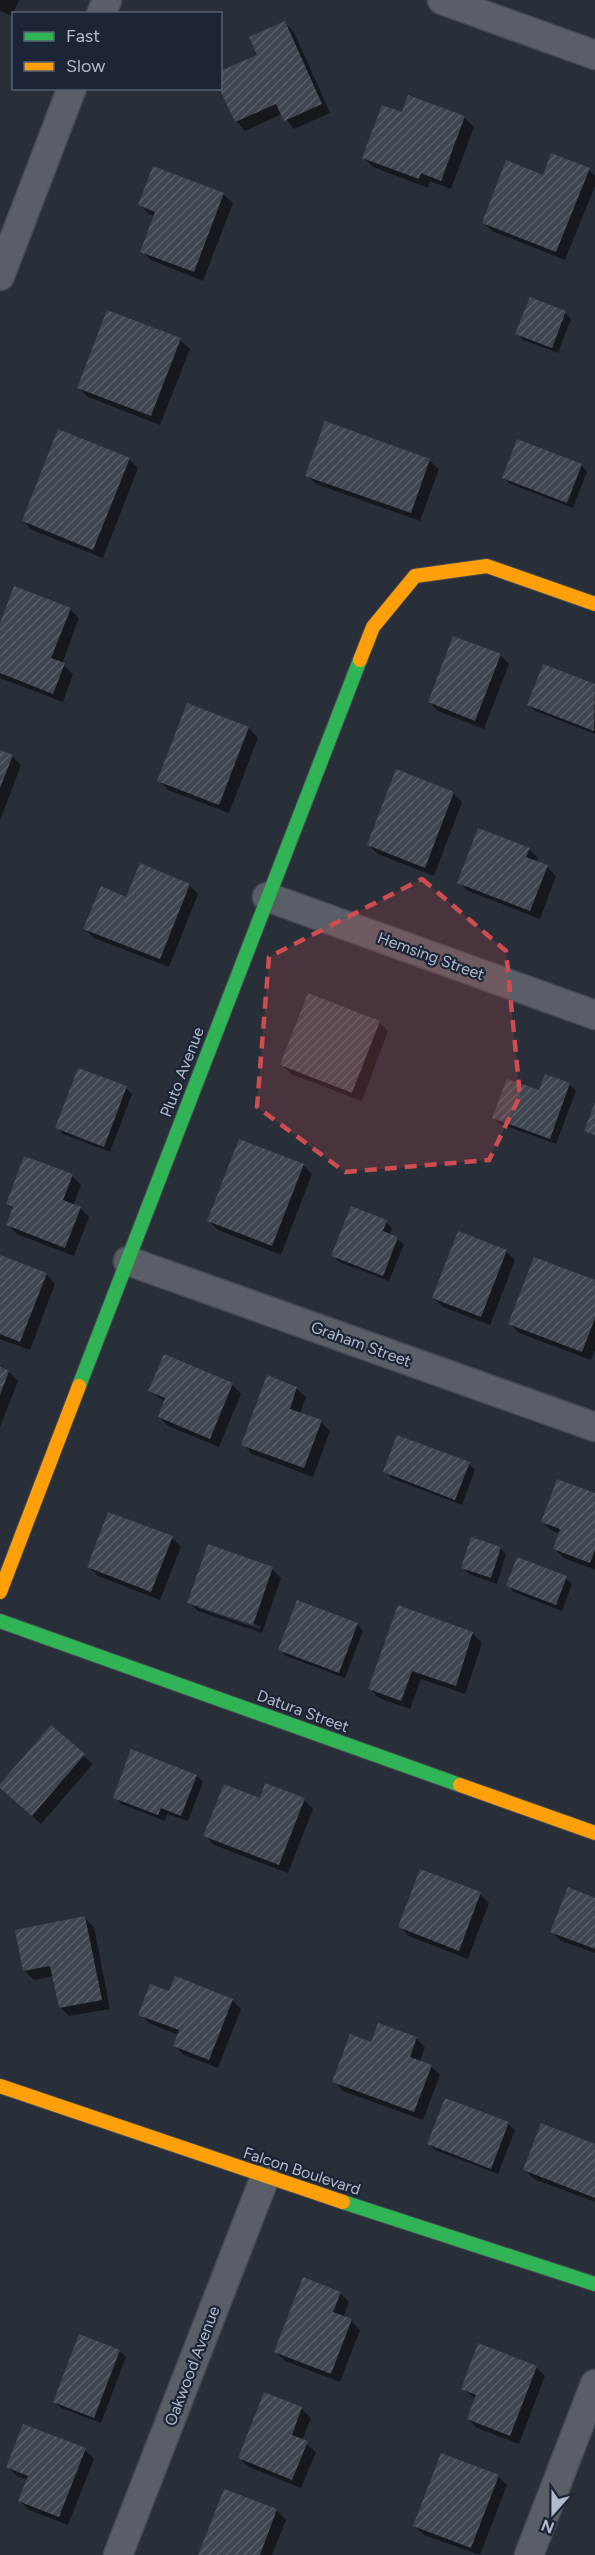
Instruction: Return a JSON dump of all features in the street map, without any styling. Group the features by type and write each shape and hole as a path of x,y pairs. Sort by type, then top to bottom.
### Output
{"street":[{"path":"442,0 595,55"},
{"path":"0,276 71,90"},
{"name":"Pluto Avenue","path":"0,1592 373,627 415,576 487,566 595,604"},
{"name":"Hemsing Street","path":"267,897 595,1015"},
{"name":"Graham Street","path":"128,1261 595,1427"},
{"name":"Datura Street","path":"0,1621 595,1833"},
{"name":"Falcon Boulevard","path":"0,2086 595,2284"},
{"name":"Oakwood Avenue","path":"118,2555 265,2176"},
{"path":"529,2555 595,2384"}],"highlighted area":[{"path":"422,879 506,951 520,1096 489,1160 345,1172 257,1107 269,957"}],"building":[{"path":"285,21 322,104 284,121 276,104 235,122 220,90 222,90 222,70 257,55 249,37"},
{"path":"408,95 465,116 441,181 421,173 419,179 362,158 382,105 402,112"},
{"path":"551,153 590,168 556,252 482,223 506,160 543,175"},
{"path":"153,166 224,193 194,272 140,252 155,212 138,205"},
{"path":"530,297 566,311 552,348 515,334"},
{"path":"107,310 181,338 151,416 77,388"},
{"path":"325,421 430,459 411,513 305,476"},
{"path":"58,429 130,458 93,550 22,521"},
{"path":"517,439 582,464 567,503 502,478"},
{"path":"14,586 71,608 51,658 65,663 53,694 0,673 0,623"},
{"path":"453,636 501,654 475,721 428,702"},
{"path":"543,664 595,684 594,731 527,705"},
{"path":"187,703 249,727 219,805 157,781"},
{"path":"0,750 13,755 0,788"},
{"path":"396,769 454,792 425,868 367,845"},
{"path":"478,828 530,848 526,857 548,865 530,911 457,883"},
{"path":"140,863 190,884 160,959 83,929 101,886 126,897"},
{"path":"308,993 380,1021 352,1093 280,1065"},
{"path":"78,1068 127,1086 104,1147 55,1128"},
{"path":"545,1074 570,1083 550,1139 492,1118 507,1079 539,1090"},
{"path":"595,1102 595,1135 584,1131"},
{"path":"239,1139 304,1164 272,1246 207,1221"},
{"path":"24,1156 73,1174 63,1200 81,1207 65,1248 6,1225 13,1207 6,1204"},
{"path":"351,1206 387,1220 383,1231 398,1237 383,1276 331,1256"},
{"path":"458,1231 507,1250 481,1317 432,1298"},
{"path":"0,1255 47,1273 20,1342 0,1334"},
{"path":"534,1257 595,1280 595,1318 582,1352 508,1324"},
{"path":"164,1354 233,1383 210,1439 158,1417 165,1398 148,1391"},
{"path":"0,1367 9,1371 0,1395"},
{"path":"267,1375 297,1387 290,1409 322,1420 304,1468 241,1445"},
{"path":"397,1435 470,1462 455,1500 383,1472"},
{"path":"557,1479 595,1493 595,1550 590,1563 553,1549 560,1529 541,1522"},
{"path":"108,1512 173,1536 151,1592 87,1567"},
{"path":"471,1537 501,1547 491,1578 461,1568"},
{"path":"208,1544 273,1567 253,1625 187,1603"},
{"path":"517,1557 567,1576 556,1605 506,1586"},
{"path":"297,1600 358,1623 339,1673 278,1650"},
{"path":"398,1605 473,1632 456,1686 412,1671 401,1701 368,1689"},
{"path":"51,1725 85,1754 32,1816 0,1788 0,1784"},
{"path":"131,1749 197,1775 181,1816 161,1808 158,1815 113,1798"},
{"path":"265,1783 305,1798 279,1865 203,1836 224,1784 260,1798"},
{"path":"420,1869 481,1892 459,1951 398,1927"},
{"path":"568,1887 595,1898 595,1949 550,1932"},
{"path":"85,1916 102,2000 59,2008 50,1966 23,1971 15,1930"},
{"path":"175,1976 233,1999 209,2060 173,2046 179,2030 138,2015 150,1984 169,1991"},
{"path":"378,2023 417,2037 410,2057 432,2065 414,2112 332,2082 350,2034 371,2042"},
{"path":"445,2098 509,2122 491,2169 427,2144"},
{"path":"541,2123 595,2144 595,2198 523,2170"},
{"path":"303,2277 341,2292 333,2312 352,2319 331,2374 274,2352"},
{"path":"79,2334 120,2350 94,2418 53,2402"},
{"path":"478,2343 537,2366 510,2436 467,2419 476,2395 461,2389"},
{"path":"264,2392 302,2407 292,2435 308,2441 292,2480 238,2458"},
{"path":"23,2424 86,2448 59,2517 18,2501 28,2476 6,2467"},
{"path":"441,2453 499,2475 471,2548 413,2526"},
{"path":"224,2489 277,2509 260,2555 198,2555"}],"traffic: fast":[{"path":"79,1386 360,660"},
{"path":"0,1621 460,1785"},
{"path":"343,2202 595,2284"}],"traffic: slow":[{"path":"360,660 373,627 415,576 487,566 595,604"},
{"path":"0,1592 79,1386"},
{"path":"460,1785 595,1833"},
{"path":"0,2086 343,2202"}]}
